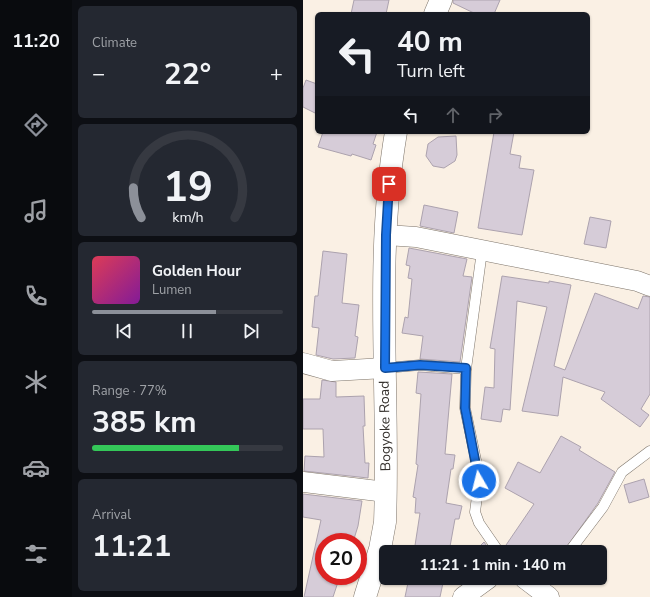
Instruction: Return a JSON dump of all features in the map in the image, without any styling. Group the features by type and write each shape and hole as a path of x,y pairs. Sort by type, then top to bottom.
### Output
{"main road":[{"path":"436,12 441,0"},
{"name":"Bogyoke Road","path":"365,597 380,549 385,522 386,235 389,184 396,134"}],"street":[{"path":"386,235 416,237 637,281 650,286"},
{"path":"303,363 332,371 385,368"},
{"path":"303,482 386,492"},
{"path":"463,597 479,585"}],"lane":[{"path":"482,251 466,368 465,408 479,481 475,512 479,523 494,545"},
{"path":"385,368 420,365 466,368"},
{"path":"574,545 603,507 622,472 650,451"}],"building":[{"path":"354,0 389,0 386,12 351,12"},
{"path":"453,0 500,0 495,12 472,12 453,3"},
{"path":"306,80 315,83 315,113 303,107 303,88"},
{"path":"322,134 376,134 373,144 376,145 371,160 352,154 351,156 318,147"},
{"path":"494,134 514,134 510,154 521,156 519,168 534,170 522,235 478,228"},
{"path":"456,136 457,155 455,161 444,168 433,166 426,156 428,144 438,137"},
{"path":"424,205 458,212 454,233 420,226"},
{"path":"590,217 611,221 606,248 584,244"},
{"path":"409,248 467,259 463,276 472,277 460,362 420,359 423,336 402,333 405,317 408,318 412,279 408,278 410,266 406,265"},
{"path":"323,251 347,254 342,303 359,305 355,336 358,337 355,358 333,359 316,355 319,328 312,327 315,296 318,296"},
{"path":"502,276 571,285 554,366 565,370 595,293 638,309 643,296 650,297 650,394 641,409 649,415 640,427 601,399 605,392 563,377 558,416 522,411 547,307 517,301 510,410 503,409 501,422 481,419 485,387 494,388 495,349 490,348"},
{"path":"418,372 452,374 445,454 455,455 453,469 451,469 446,503 462,506 459,519 455,519 450,545 415,545 420,513 415,513 416,498 413,497 418,465 416,464 421,394 416,393"},
{"path":"322,380 336,382 336,397 364,396 365,426 363,426 365,463 369,463 368,478 304,471 305,456 324,457 323,429 303,429 303,399 320,399"},
{"path":"561,436 581,447 579,450 615,472 598,503 568,545 506,545 534,504 505,488 518,462 540,473"},
{"path":"644,479 649,497 629,503 624,485"},
{"path":"303,494 362,501 356,533 318,533 321,520 303,517"},
{"path":"315,547 315,585 337,585 333,597 304,597"},
{"path":"408,585 443,585 440,597 405,597"}],"route":[{"path":"389,184 386,235 385,368 420,365 466,368 465,408 479,481"}]}
